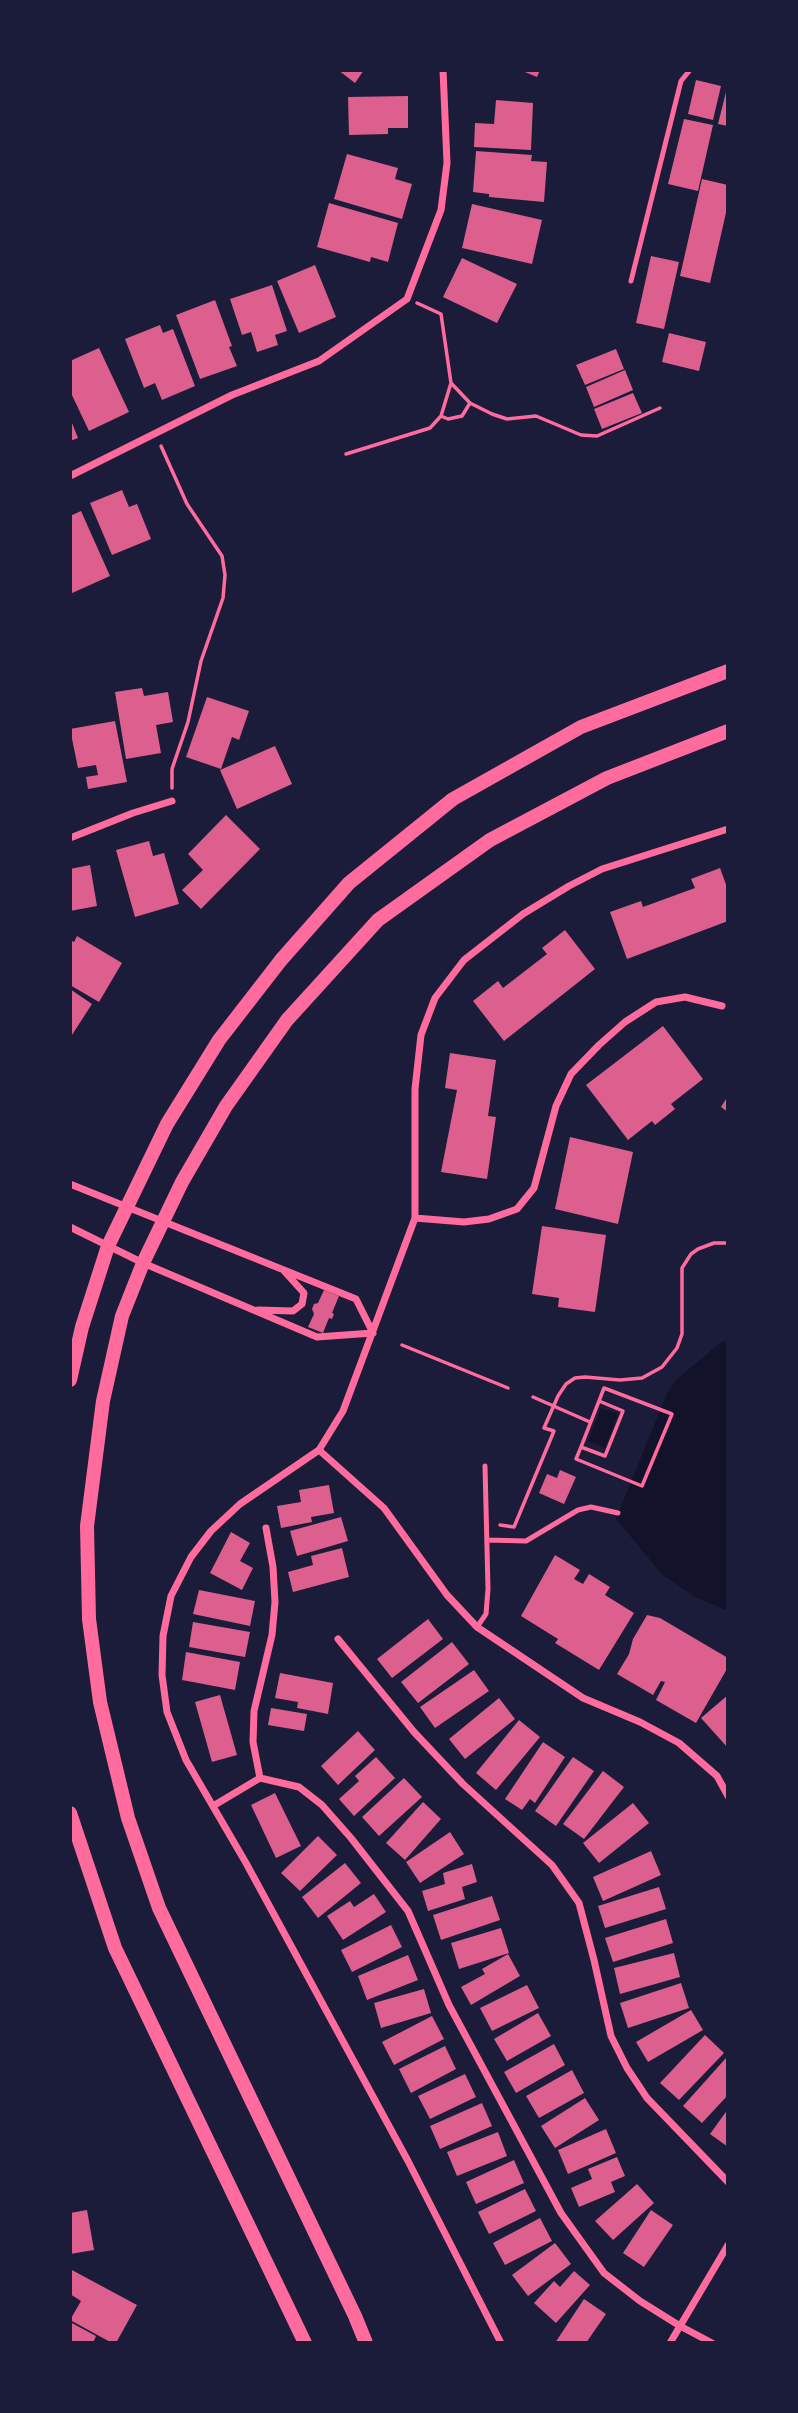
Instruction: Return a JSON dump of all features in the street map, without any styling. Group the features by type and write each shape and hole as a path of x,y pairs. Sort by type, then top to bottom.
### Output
{"main road":[{"path":"70,1380 82,1327 108,1245 167,1124 219,1040 281,960 349,883 453,799 569,733 728,671"},
{"path":"366,2343 159,1908 128,1818 100,1702 89,1619 87,1526 103,1401 122,1316 182,1182 226,1106 287,1020 379,920 490,840 607,778 728,732"},
{"path":"70,1813 115,1948 305,2343"}],"street":[{"path":"70,476 232,395 319,361 407,299 441,210 447,163 443,70"},
{"path":"70,838 172,801"},
{"path":"501,2343 408,2161 186,1759 167,1712 162,1675 163,1649 172,1596 191,1557 211,1531 240,1504 319,1450 343,1411 415,1218 415,1089 421,1035 435,998 464,960 523,914 591,875 728,829"},
{"path":"415,1218 464,1222 489,1219 517,1209 534,1188 556,1106 571,1074 599,1045 625,1022 656,1002 685,997 722,1006"},
{"path":"70,1184 356,1300 373,1333"},
{"path":"70,1227 144,1263 317,1337 373,1333"},
{"path":"254,1310 293,1311 302,1304 304,1293 283,1269"},
{"path":"319,1450 384,1508 447,1595 477,1627 583,1698 640,1722 679,1743 717,1776 728,1796"},
{"path":"260,1778 253,1742 254,1711 272,1635 275,1602 273,1567 266,1528"},
{"path":"338,1639 414,1732 463,1784 552,1865 579,1903 611,2036 627,2068 647,2098 728,2182"},
{"path":"213,1806 260,1778 299,1787 322,1805 408,1912 449,2005 561,2213 604,2273 640,2301 712,2343"},
{"path":"670,2343 728,2245"}],"lane":[{"path":"631,281 681,81 690,70"},
{"path":"477,1627 486,1614 488,1541 485,1466"},
{"path":"488,1541 526,1541 578,1510 591,1507 618,1513"}],"path":[{"path":"346,454 430,428 442,416 452,383 441,314 407,299"},
{"path":"452,383 470,403 506,419 536,416 581,435 597,436 660,408"},
{"path":"442,416 448,419 462,416 470,403"},
{"path":"155,432 187,504 222,556 225,575 223,598 201,661 188,722 172,769 172,801"},
{"path":"487,1522 514,1527 554,1431 544,1428 566,1384 575,1378 630,1380 651,1374 662,1367 677,1348 682,1334 682,1268 691,1254 698,1249 714,1243 728,1243"},
{"path":"402,1345 508,1388"},
{"path":"604,1388 672,1414 642,1486 576,1459 599,1401 604,1388"},
{"path":"533,1397 590,1422"},
{"path":"581,1447 605,1456 623,1410 599,1401"}],"shaded area":[{"path":"728,1340 728,1611 693,1596 662,1574 616,1519 666,1396 676,1380 720,1343"},
{"path":"601,1408 618,1414 605,1448 588,1441"}],"building":[{"path":"338,70 364,70 355,83"},
{"path":"520,70 540,70 537,77"},
{"path":"696,80 721,86 713,120 688,114"},
{"path":"728,88 728,126 718,124"},
{"path":"408,96 408,128 388,128 388,134 349,135 348,97"},
{"path":"496,100 533,103 531,150 474,147 475,123 494,124"},
{"path":"684,119 713,125 698,191 668,184"},
{"path":"476,151 532,155 531,161 547,162 544,202 489,197 489,194 473,192"},
{"path":"347,154 398,168 395,179 412,184 402,219 334,199"},
{"path":"702,179 728,185 728,204 710,283 680,276"},
{"path":"329,203 398,223 388,262 371,257 370,262 317,247"},
{"path":"472,204 542,220 532,264 462,248"},
{"path":"651,256 679,262 664,329 636,323"},
{"path":"462,258 517,284 497,323 443,297"},
{"path":"315,265 336,317 299,333 277,281"},
{"path":"272,285 287,331 275,335 278,345 257,352 251,332 242,335 230,299"},
{"path":"215,300 237,366 200,379 176,315"},
{"path":"160,325 163,333 173,329 195,386 162,400 155,383 144,388 125,339"},
{"path":"669,333 706,342 699,371 662,362"},
{"path":"99,348 129,412 89,431 70,391 70,361"},
{"path":"616,349 624,369 585,385 576,365"},
{"path":"625,370 633,390 594,407 586,387"},
{"path":"633,393 642,413 602,429 594,409"},
{"path":"70,418 78,438 70,441"},
{"path":"122,490 129,507 137,504 151,539 112,555 90,503"},
{"path":"81,511 110,576 70,594 70,516"},
{"path":"142,688 144,696 168,692 173,722 156,725 161,753 126,759 115,692"},
{"path":"207,697 249,711 239,740 232,737 221,769 186,757"},
{"path":"115,721 127,782 88,789 86,777 98,775 96,765 78,768 70,729"},
{"path":"275,746 292,784 237,809 220,770"},
{"path":"226,815 260,849 201,909 182,890 203,870 188,854"},
{"path":"149,841 153,856 164,853 179,904 135,917 116,850"},
{"path":"90,865 97,906 70,911 70,869"},
{"path":"720,868 728,890 728,921 627,959 610,912 641,901 643,907 695,888 691,879"},
{"path":"565,930 595,969 504,1041 473,1001 498,981 503,988 547,954 542,948"},
{"path":"77,936 122,963 99,1002 70,985 70,940 74,942"},
{"path":"70,989 92,1004 70,1038"},
{"path":"663,1026 703,1079 671,1104 675,1109 655,1125 652,1121 628,1140 586,1085"},
{"path":"450,1053 496,1060 488,1116 496,1117 487,1179 441,1172 457,1090 445,1088"},
{"path":"728,1096 728,1112 721,1107"},
{"path":"570,1137 633,1152 618,1224 555,1209"},
{"path":"542,1226 606,1235 595,1312 558,1307 559,1298 532,1294"},
{"path":"324,1290 339,1296 332,1319 329,1318 323,1333 308,1327 314,1314 314,1304 318,1303"},
{"path":"560,1470 576,1477 564,1504 539,1493 547,1474 557,1478"},
{"path":"329,1485 334,1513 311,1517 312,1522 281,1528 277,1506 301,1502 299,1490"},
{"path":"341,1517 348,1541 297,1556 290,1531"},
{"path":"231,1532 250,1543 240,1561 253,1568 242,1590 210,1573"},
{"path":"342,1548 349,1577 293,1592 288,1572 313,1565 311,1556"},
{"path":"555,1555 580,1570 574,1579 583,1584 589,1574 610,1587 605,1595 634,1613 599,1670 555,1643 558,1639 521,1616"},
{"path":"199,1590 255,1601 250,1626 193,1614"},
{"path":"647,1615 660,1618 728,1658 728,1667 696,1723 656,1700 665,1682 661,1681 653,1695 617,1674"},
{"path":"428,1619 443,1639 392,1678 377,1659"},
{"path":"193,1622 250,1632 245,1657 189,1647"},
{"path":"452,1642 469,1664 418,1703 401,1682"},
{"path":"186,1652 240,1662 235,1690 182,1680"},
{"path":"474,1670 489,1691 435,1728 420,1707"},
{"path":"280,1673 333,1683 328,1714 297,1708 298,1702 275,1698"},
{"path":"220,1695 237,1755 212,1762 195,1702"},
{"path":"728,1695 728,1748 701,1718"},
{"path":"499,1698 515,1719 465,1759 449,1739"},
{"path":"271,1708 307,1714 304,1731 268,1725"},
{"path":"519,1720 540,1737 496,1790 476,1773"},
{"path":"358,1731 375,1750 338,1785 321,1766"},
{"path":"543,1742 565,1757 535,1803 530,1799 522,1810 505,1799"},
{"path":"376,1757 395,1778 354,1816 339,1799 359,1781 355,1776"},
{"path":"573,1757 594,1771 556,1826 535,1811"},
{"path":"603,1771 624,1787 584,1839 563,1824"},
{"path":"404,1778 422,1797 379,1836 362,1817"},
{"path":"275,1793 301,1846 276,1858 251,1805"},
{"path":"423,1802 441,1819 405,1860 386,1843"},
{"path":"633,1803 649,1823 599,1863 583,1843"},
{"path":"450,1832 464,1854 420,1883 406,1862"},
{"path":"318,1836 337,1855 300,1891 281,1873"},
{"path":"651,1851 661,1875 603,1901 593,1877"},
{"path":"345,1863 361,1883 318,1918 302,1897"},
{"path":"472,1864 477,1882 462,1887 465,1899 428,1911 422,1891 445,1884 443,1873"},
{"path":"659,1887 666,1909 605,1928 598,1906"},
{"path":"374,1894 386,1912 343,1940 327,1916 350,1901 354,1907"},
{"path":"492,1896 500,1920 441,1940 433,1915"},
{"path":"666,1919 673,1943 613,1962 605,1938"},
{"path":"391,1925 402,1947 352,1972 341,1950"},
{"path":"501,1928 509,1953 459,1969 451,1943"},
{"path":"674,1953 680,1977 620,1994 614,1968"},
{"path":"508,1954 520,1976 471,2005 461,1987 485,1974 482,1969"},
{"path":"408,1955 418,1980 367,2000 358,1976"},
{"path":"681,1983 689,2008 628,2028 620,2003"},
{"path":"527,1985 539,2008 492,2031 480,2008"},
{"path":"424,1989 431,2013 381,2028 374,2003"},
{"path":"691,2010 703,2030 648,2062 636,2042"},
{"path":"538,2013 551,2036 507,2061 494,2039"},
{"path":"432,2016 444,2039 394,2065 382,2042"},
{"path":"705,2035 724,2053 679,2100 660,2083"},
{"path":"554,2044 565,2065 516,2093 504,2072"},
{"path":"445,2046 456,2069 411,2093 399,2069"},
{"path":"726,2058 728,2095 702,2123 683,2106"},
{"path":"572,2070 584,2093 539,2118 526,2096"},
{"path":"465,2074 476,2097 430,2119 418,2096"},
{"path":"585,2098 599,2120 555,2148 541,2126"},
{"path":"482,2103 492,2126 440,2149 430,2126"},
{"path":"728,2109 728,2147 710,2134"},
{"path":"606,2129 616,2153 568,2174 558,2150"},
{"path":"498,2132 507,2156 457,2176 447,2152"},
{"path":"617,2157 625,2176 611,2182 615,2192 579,2207 571,2188 592,2179 588,2169"},
{"path":"514,2160 524,2183 476,2204 466,2182"},
{"path":"637,2184 654,2203 613,2240 595,2221"},
{"path":"525,2189 536,2211 489,2234 478,2212"},
{"path":"87,2210 94,2250 70,2254 70,2213"},
{"path":"651,2210 673,2225 644,2267 623,2253"},
{"path":"540,2218 552,2241 505,2265 493,2243"},
{"path":"555,2243 571,2264 528,2296 512,2275"},
{"path":"70,2269 137,2305 116,2343 70,2320 81,2301 70,2294"},
{"path":"574,2271 590,2285 556,2323 534,2303 554,2281 560,2287"},
{"path":"584,2299 606,2314 586,2343 555,2343"},
{"path":"70,2322 96,2336 93,2343 70,2343"}]}
